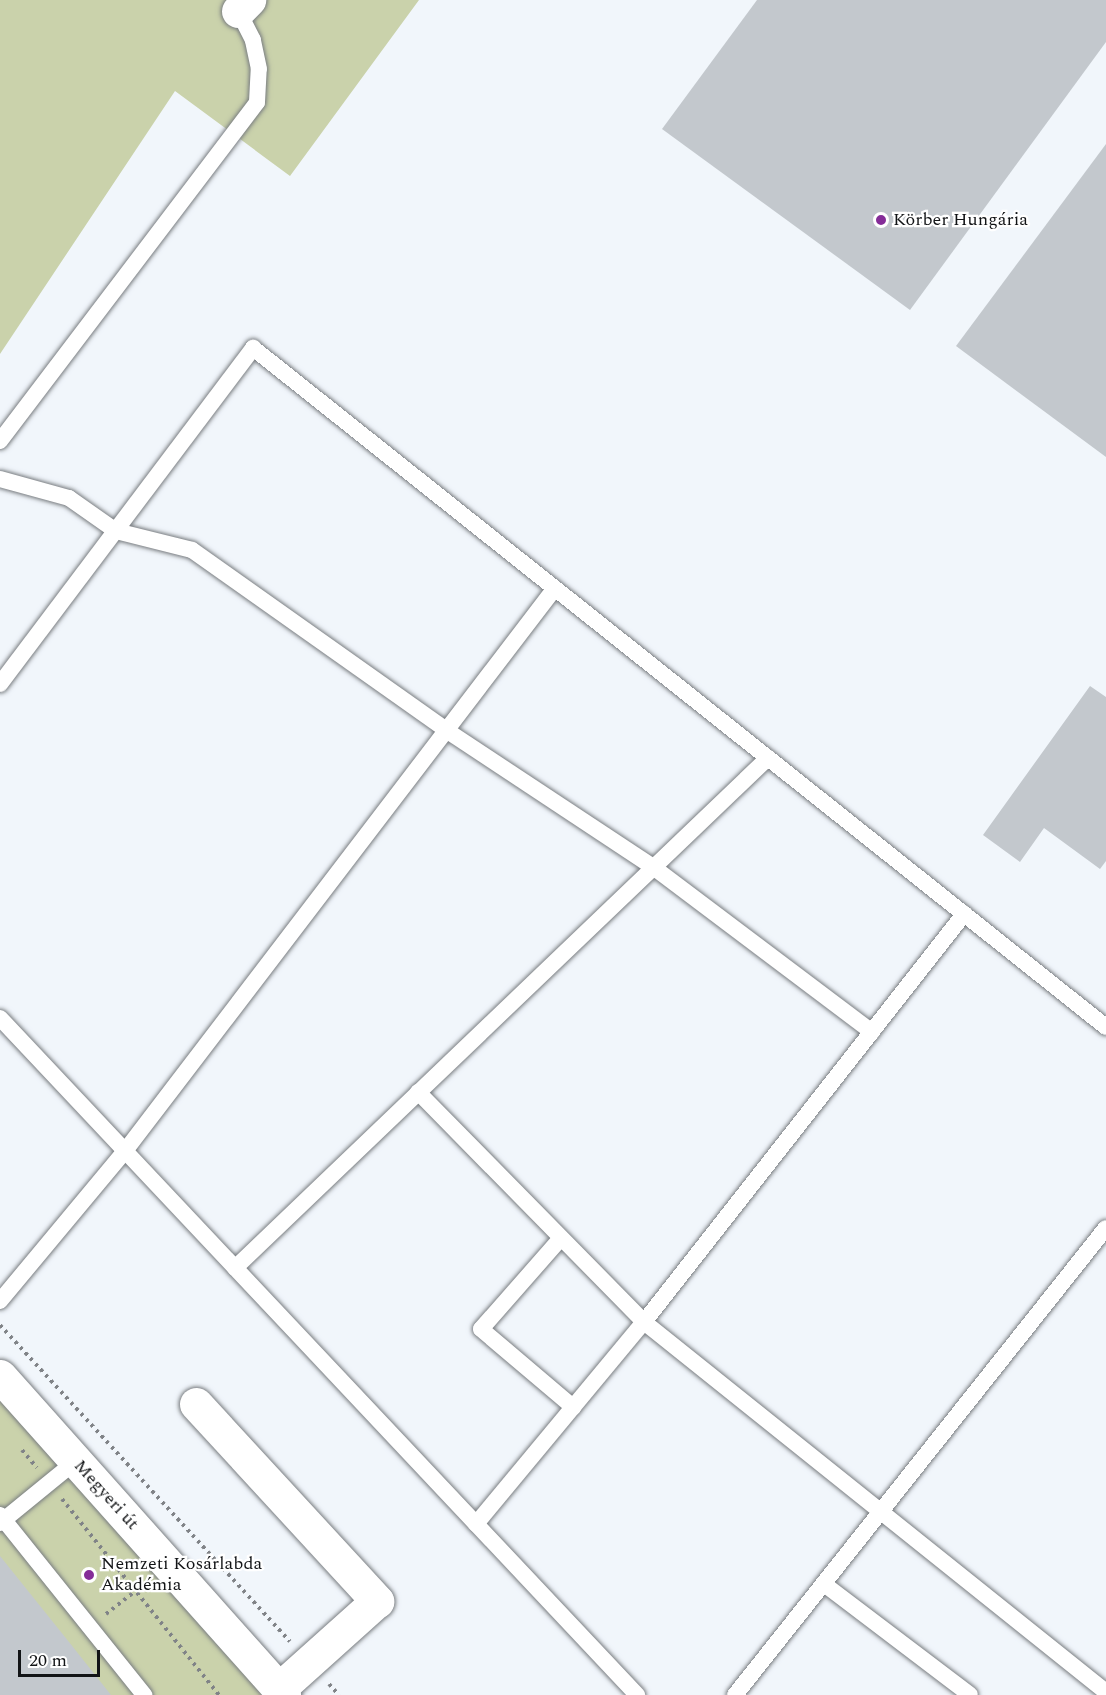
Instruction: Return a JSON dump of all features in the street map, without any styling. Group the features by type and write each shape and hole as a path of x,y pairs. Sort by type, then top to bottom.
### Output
{"street":[{"name":"Megyeri út","path":"0,1376 281,1692"},
{"path":"196,1404 377,1601 309,1662 281,1692"}],"lane":[{"path":"0,441 257,102 259,69 244,5"},
{"path":"0,684 253,348 1106,1028"},
{"path":"0,479 69,498 116,531 192,550 446,730 653,867 872,1032"},
{"path":"0,1301 125,1151 555,588"},
{"path":"235,1268 768,758"},
{"path":"476,1524 644,1322 964,914"},
{"path":"0,1018 637,1695"},
{"path":"418,1092 644,1322 1106,1692"},
{"path":"735,1695 1106,1228"},
{"path":"561,1238 481,1329 573,1407"},
{"path":"76,1461 1,1519 144,1695"},
{"path":"824,1584 970,1695"}],"path":[{"path":"0,1325 339,1695"},
{"path":"14,1441 219,1695"}],"green space":[{"path":"0,0 419,0 290,176 175,91 0,354"},
{"name":"Nemzeti Kosárlabda Akadémia","path":"0,1376 284,1695 0,1695"}],"building":[{"name":"Körber Hungária","path":"757,0 1106,0 1106,42 910,310 662,129"},
{"name":"Körber Hungária","path":"1106,144 1106,457 956,346"},
{"path":"1090,686 1106,697 1106,861 1100,869 1044,828 1020,862 983,835"},
{"name":"Nemzeti Kosárlabda Akadémia","path":"0,1556 69,1642 111,1695 0,1695"}],"place":[{"name":"Körber Hungária","path":"881,220"},
{"name":"Nemzeti Kosárlabda Akadémia","path":"89,1575"}]}
